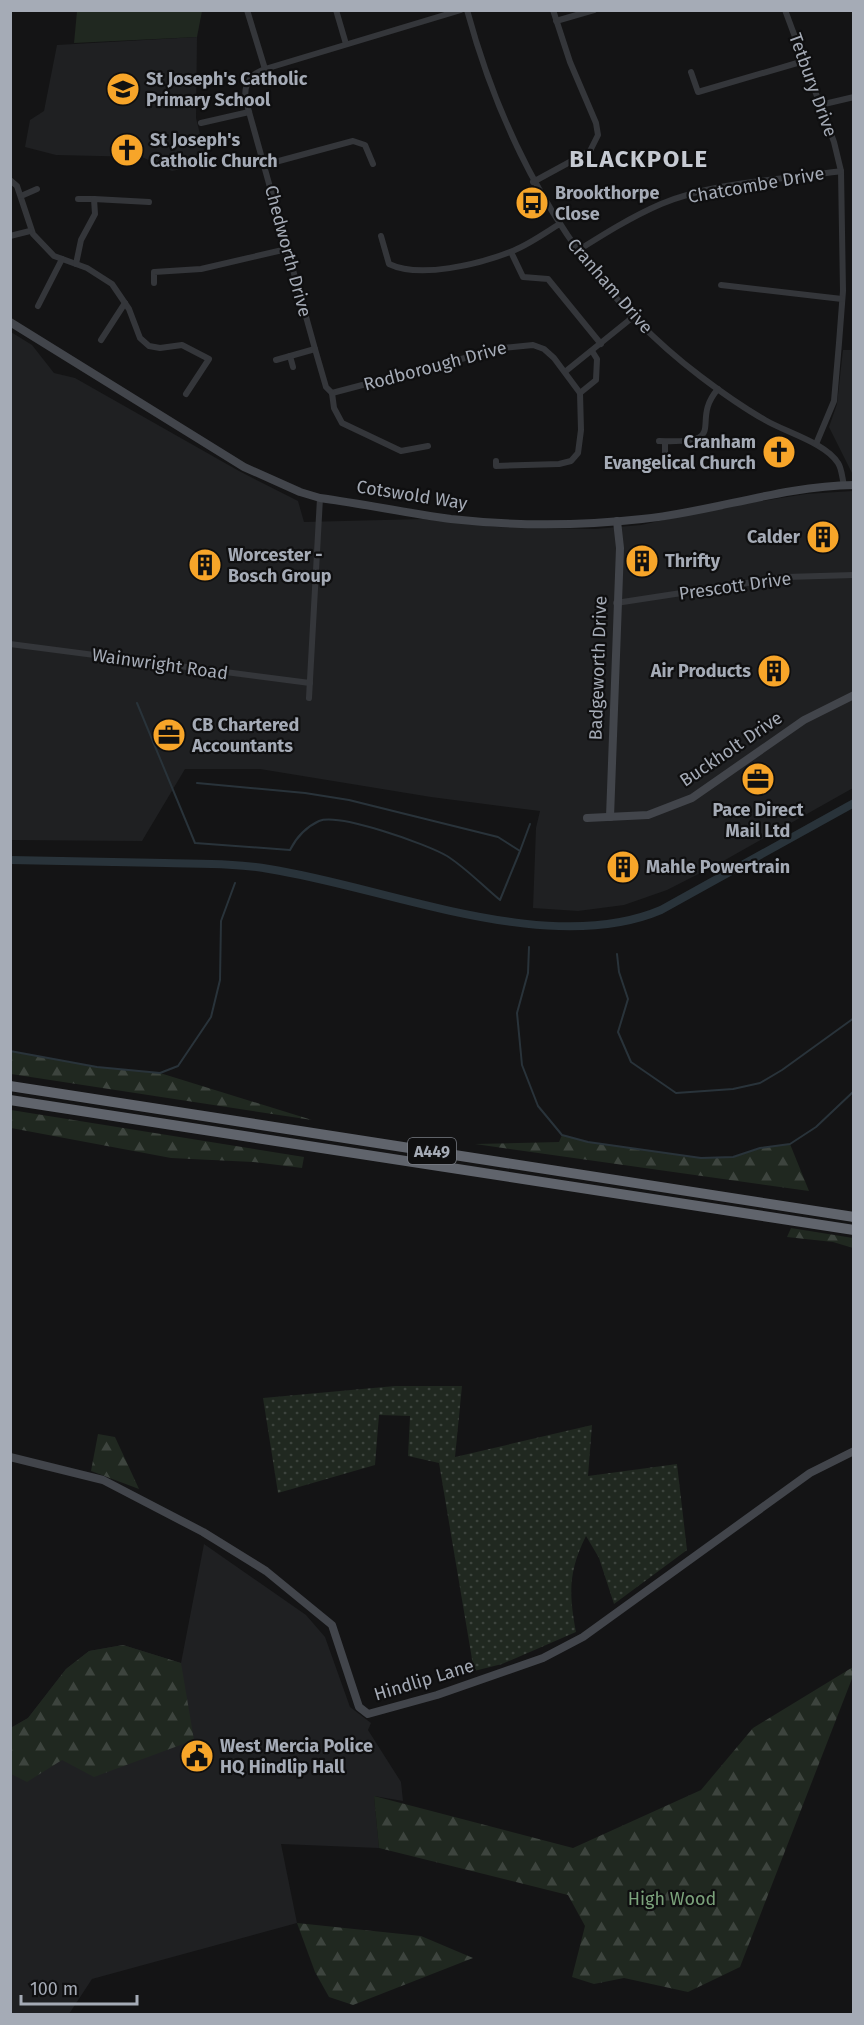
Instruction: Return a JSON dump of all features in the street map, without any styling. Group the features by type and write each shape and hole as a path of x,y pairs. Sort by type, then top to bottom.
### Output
{"highway":[{"name":"A449","path":"10,1086 852,1216"},
{"name":"A449","path":"10,1100 854,1230"}],"street":[{"path":"247,10 265,69 461,10"},
{"path":"336,10 346,44"},
{"name":"Cranham Drive","path":"467,10 499,109 534,182 558,225 577,251 633,317 674,355 718,389 764,419 816,444 839,464 844,485"},
{"path":"534,182 590,151 598,135 596,123 570,62 553,10"},
{"path":"556,21 594,10"},
{"name":"Tetbury Drive","path":"785,10 834,142 841,171 842,299 834,401 816,444"},
{"path":"691,72 698,92 804,61"},
{"name":"Chedworth Drive","path":"265,69 254,74 246,87 249,112 326,387 332,393 334,408 342,423 401,451 428,446"},
{"path":"820,105 854,98"},
{"path":"201,123 249,112"},
{"path":"264,165 353,141 365,145 373,164"},
{"name":"Chatcombe Drive","path":"577,251 616,226 668,202 707,190 841,171"},
{"path":"10,180 17,186 21,196 30,231 54,256 76,264 112,284 136,321 140,338 149,346 160,348 182,345 209,360 186,394"},
{"path":"21,196 37,189"},
{"path":"78,199 149,201"},
{"path":"76,264 81,240 95,214 94,199"},
{"path":"381,236 389,264 402,269 471,264 511,252 558,225"},
{"path":"10,236 30,231"},
{"path":"154,283 154,272 201,269 287,249"},
{"path":"511,252 524,277 548,279 601,344"},
{"path":"38,306 62,259"},
{"path":"721,285 842,299"},
{"path":"101,340 125,303"},
{"path":"566,372 633,317"},
{"name":"Cotswold Way","path":"10,322 244,467 300,492 320,498 422,515 496,523 573,524 644,519 774,494 854,485"},
{"name":"Rodborough Drive","path":"332,393 520,344 544,349 566,372 580,393"},
{"path":"276,360 315,349"},
{"path":"496,461 496,466 559,464 571,461 578,453 581,430 580,393 596,381 597,359 592,351"},
{"path":"290,356 293,367"},
{"path":"665,452 662,442 690,442 701,436 706,429 708,402 718,389"},
{"path":"309,698 320,498"},
{"name":"Badgeworth Drive","path":"610,817 616,603 620,548 617,521"},
{"name":"Prescott Drive","path":"616,603 786,577 854,575"},
{"name":"Wainwright Road","path":"10,644 310,683"},
{"name":"Buckholt Drive","path":"587,818 648,815 692,798 804,720 854,694"},
{"name":"Hindlip Lane","path":"10,1456 103,1480 203,1532 266,1571 332,1625 359,1707 368,1714 436,1695 543,1658 573,1642 651,1591 810,1473 854,1452"}],"shaded area":[{"name":"St Joseph's Catholic Primary School","path":"197,37 196,118 207,163 172,171 142,157 56,155 25,147 30,120 44,111 57,45"},
{"path":"11,332 32,345 54,373 75,378 239,471 298,501 304,522 423,519 496,527 595,529 641,525 723,507 806,494 853,491 853,788 667,890 624,905 578,911 533,908 536,828 540,811 431,797 260,769 185,769 142,841 11,840"},
{"path":"843,350 853,350 853,475 829,427 837,404"},
{"name":"West Mercia Police HQ Hindlip Hall","path":"204,1544 306,1615 325,1637 350,1707 371,1723 368,1730 401,1782 403,1801 374,1796 379,1848 281,1844 297,1923 92,1979 69,2014 11,2014 10,1728 28,1718 66,1669 89,1651 123,1645 181,1663"}],"green space":[{"path":"77,11 202,11 197,37 74,43"},
{"path":"11,1051 97,1067 160,1073 312,1120 11,1074"},
{"path":"11,1110 304,1157 302,1168 253,1162 171,1158 11,1128"},
{"path":"562,1135 588,1142 701,1158 733,1157 760,1148 790,1144 809,1191 475,1144 559,1142"},
{"path":"791,1228 853,1238 853,1248 833,1242 787,1237"},
{"path":"395,1386 462,1386 455,1457 592,1425 588,1476 677,1464 687,1550 614,1604 599,1558 586,1536 573,1572 571,1594 576,1632 502,1664 474,1671 439,1463 408,1456 410,1416 379,1415 375,1465 278,1493 263,1398"},
{"path":"98,1434 115,1437 139,1489 91,1471"},
{"path":"123,1645 181,1663 194,1740 94,1777 62,1760 27,1782 11,1774 11,1728 28,1718 66,1669 89,1651"},
{"name":"High Wood","path":"853,1667 853,1676 740,1967 688,1992 624,1978 594,1984 572,1977 585,1926 568,1895 379,1848 374,1796 573,1848 701,1790 753,1728"},
{"path":"297,1923 421,1936 473,1958 353,2005 329,1997 315,1972"}],"waterway":[{"path":"137,703 195,843 290,850 302,833 314,823 329,820 345,821 383,831 447,856 500,900 520,851 498,837 349,800 305,793 197,783"},
{"path":"10,860 217,864 256,867 315,878 466,914 518,923 569,926 617,923 661,910 854,803"},
{"path":"520,851 530,824"},
{"path":"10,1051 97,1067 160,1073 178,1066 211,1017 220,980 221,921 235,883"},
{"path":"529,947 528,973 517,1013 522,1065 538,1106 562,1135 588,1142 701,1158 733,1157 760,1148 790,1144 816,1127 854,1091"},
{"path":"617,954 619,972 628,999 618,1032 631,1062 676,1093 733,1089 760,1083 782,1070 854,1018"}],"place":[{"name":"St Joseph's Catholic Primary School","path":"123,89"},
{"name":"St Joseph's Catholic Church","path":"127,150"},
{"name":"Brookthorpe Close","path":"532,203"},
{"name":"Cranham Evangelical Church","path":"779,452"},
{"name":"Calder","path":"823,537"},
{"name":"Thrifty","path":"642,561"},
{"name":"Worcester - Bosch Group","path":"205,565"},
{"name":"Air Products","path":"774,671"},
{"name":"CB Chartered Accountants","path":"169,735"},
{"name":"Pace Direct Mail Ltd","path":"758,779"},
{"name":"Mahle Powertrain","path":"623,867"},
{"name":"West Mercia Police HQ Hindlip Hall","path":"197,1756"}],"district":[{"name":"BLACKPOLE","path":"639,159"}]}
